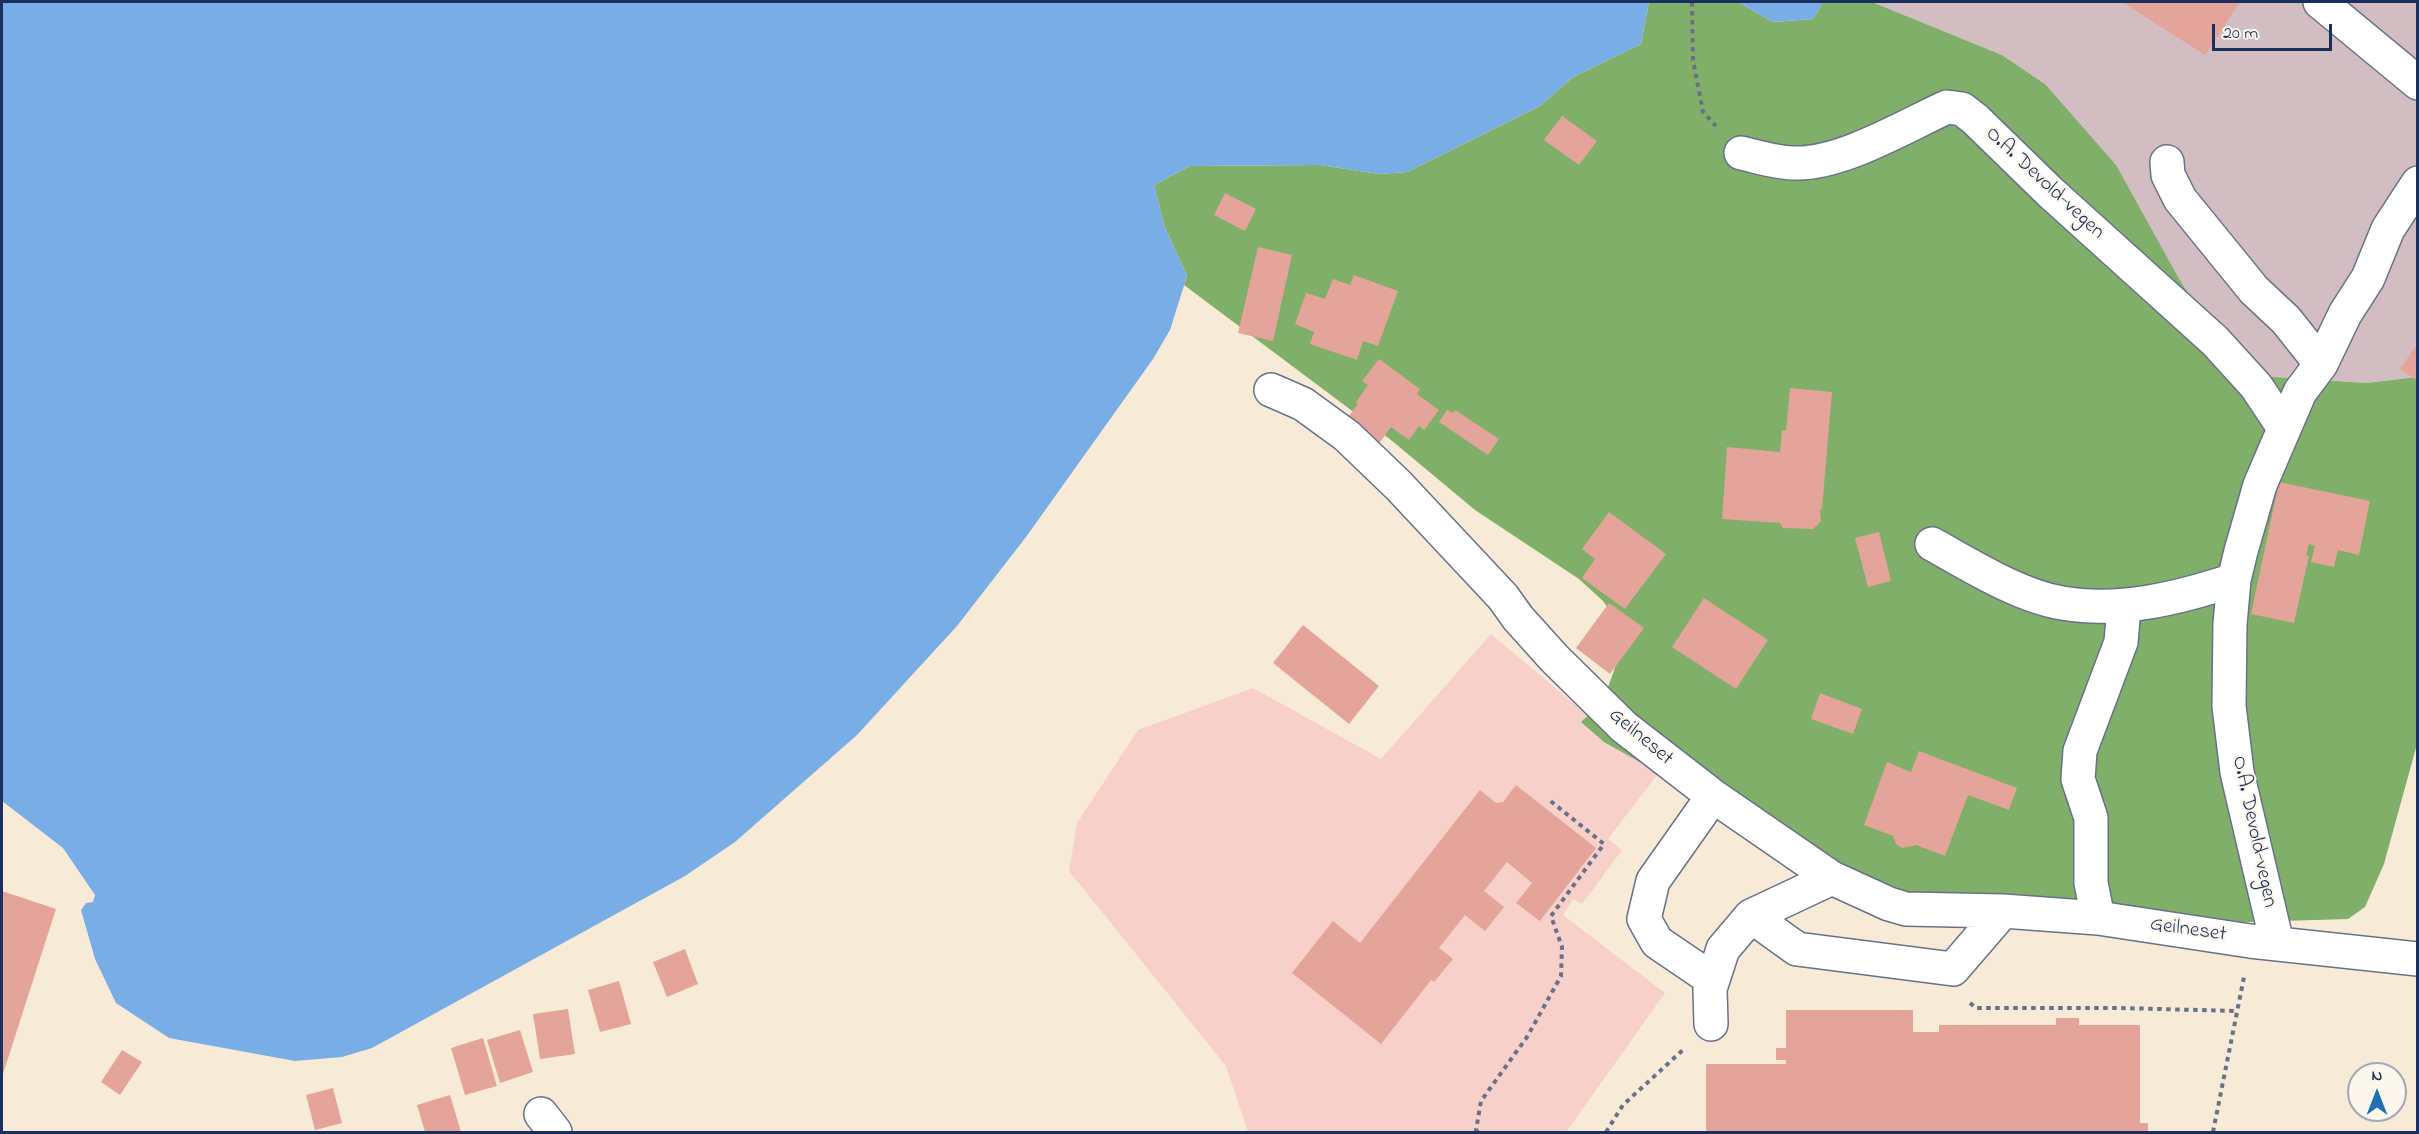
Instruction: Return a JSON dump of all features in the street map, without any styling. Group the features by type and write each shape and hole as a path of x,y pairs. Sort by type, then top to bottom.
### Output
{"street":[{"path":"2320,2 2418,83"},
{"name":"O.A. Devold-vegen","path":"1742,153 1774,161 1797,163 1816,161 1854,150 1947,107 1962,109 2215,341 2256,386 2284,429"},
{"path":"2167,162 2168,175 2180,199 2254,290 2286,320 2321,364"},
{"name":"O.A. Devold-vegen","path":"2264,942 2229,706 2230,624 2234,580 2260,485 2300,392 2321,364 2345,314 2368,278 2388,229 2418,183"},
{"name":"Geilneset","path":"1271,390 1303,404 1347,436 1399,486 1503,597 1518,618 1554,658 1616,720 1713,796 1832,878 1889,904 1906,909 2003,911 2098,918 2264,942"},
{"path":"1932,543 1989,576 2061,603 2124,607 2234,580"},
{"path":"2098,918 2091,883 2091,818 2078,779 2080,751 2121,642 2124,607"},
{"path":"1713,796 1653,880 1644,919 1657,942 1713,980"},
{"path":"1711,1024 1710,989 1723,949 1751,916 1832,878"},
{"path":"1751,916 1797,949 1953,969 2003,911"},
{"path":"2264,942 2418,959"}],"path":[{"path":"1692,2 1693,60 1703,112 1742,153"},
{"path":"1478,1132 1476,1130 1481,1101 1527,1037 1561,976 1562,947 1551,916 1604,844 1548,799"},
{"path":"2213,1132 2238,1011 2264,942"},
{"path":"1953,969 1959,995 1976,1008 2238,1011"},
{"path":"1606,1132 1623,1105 1711,1024"}],"shaded area":[{"path":"1872,2 2417,2 2417,377 2367,383 2259,376 2211,329 2178,277 2045,84 2002,55"},
{"path":"1491,634 1658,774 1608,839 1622,850 1582,904 1573,899 1563,915 1665,993 1566,1132 1248,1132 1226,1066 1069,871 1077,823 1138,730 1253,688 1381,759"}],"green space":[{"path":"1649,2 1738,2 1773,22 1813,19 1823,2 1872,2 2002,55 2045,84 2116,165 2178,277 2211,329 2259,376 2367,383 2417,377 2417,744 2384,864 2365,907 2348,919 2147,925 1895,905 1604,742 1581,722 1603,701 1621,651 1621,626 1603,601 1579,579 1475,510 1391,440 1184,285 1187,276 1164,225 1154,185 1190,166 1320,165 1379,174 1407,172 1540,106 1573,77 1641,44"}],"water":[{"path":"2,2 1649,2 1641,44 1573,77 1540,106 1407,172 1379,174 1320,165 1190,166 1154,185 1164,225 1187,276 1170,330 1153,359 1026,537 957,626 857,735 735,842 685,876 372,1048 342,1057 295,1061 169,1038 116,1003 95,959 81,910 86,903 93,902 95,895 63,848 2,801"},
{"path":"1738,2 1823,2 1813,19 1773,22"}],"building":[{"path":"2122,2 2240,2 2205,55"},
{"path":"1562,116 1597,141 1579,165 1544,140"},
{"path":"1225,193 1256,209 1245,231 1214,215"},
{"path":"1258,247 1292,255 1273,341 1238,333"},
{"path":"1354,275 1398,291 1378,346 1363,341 1357,360 1310,344 1314,332 1295,324 1306,293 1325,299 1333,279 1350,285"},
{"path":"2418,343 2418,381 2400,369"},
{"path":"1379,359 1420,389 1417,394 1439,410 1424,430 1419,426 1409,440 1391,427 1378,445 1349,416 1368,385 1362,381"},
{"path":"1790,388 1832,392 1822,509 1820,509 1821,521 1813,529 1783,528 1780,523 1722,519 1727,447 1780,452 1782,430 1786,431"},
{"path":"1447,410 1453,413 1455,410 1499,439 1488,455 1439,422"},
{"path":"2279,482 2370,501 2359,555 2338,550 2334,567 2311,562 2315,546 2309,544 2306,555 2309,556 2294,623 2251,614"},
{"path":"1609,512 1666,554 1625,609 1582,578 1595,559 1582,549"},
{"path":"1879,532 1891,581 1868,587 1855,538"},
{"path":"1704,598 1768,640 1736,689 1672,647"},
{"path":"1609,603 1644,628 1610,674 1576,648"},
{"path":"1303,625 1379,686 1349,724 1273,663"},
{"path":"1820,693 1862,709 1853,734 1811,719"},
{"path":"1919,751 2017,788 2009,810 1968,795 1945,856 1916,845 1902,848 1896,844 1893,836 1864,825 1887,762 1911,772"},
{"path":"1516,785 1596,848 1540,921 1516,903 1532,883 1507,862 1484,891 1504,907 1485,931 1465,915 1439,948 1453,959 1434,982 1431,980 1381,1044 1292,973 1333,921 1360,943 1480,790 1496,803 1503,802"},
{"path":"2,891 56,909 2,1077"},
{"path":"685,949 698,984 667,997 653,962"},
{"path":"619,981 631,1024 600,1032 588,990"},
{"path":"568,1009 575,1054 540,1059 533,1014"},
{"path":"1786,1010 1913,1010 1913,1032 1939,1032 1939,1025 2056,1025 2056,1018 2079,1018 2079,1025 2140,1025 2140,1123 2148,1123 2148,1132 1706,1132 1706,1064 1786,1064 1786,1060 1776,1060 1776,1048 1786,1048"},
{"path":"520,1030 533,1072 500,1083 487,1040"},
{"path":"483,1038 497,1086 465,1095 451,1048"},
{"path":"122,1050 142,1062 120,1095 101,1082"},
{"path":"333,1088 342,1123 315,1130 306,1095"},
{"path":"450,1095 461,1132 425,1132 417,1105"}]}
